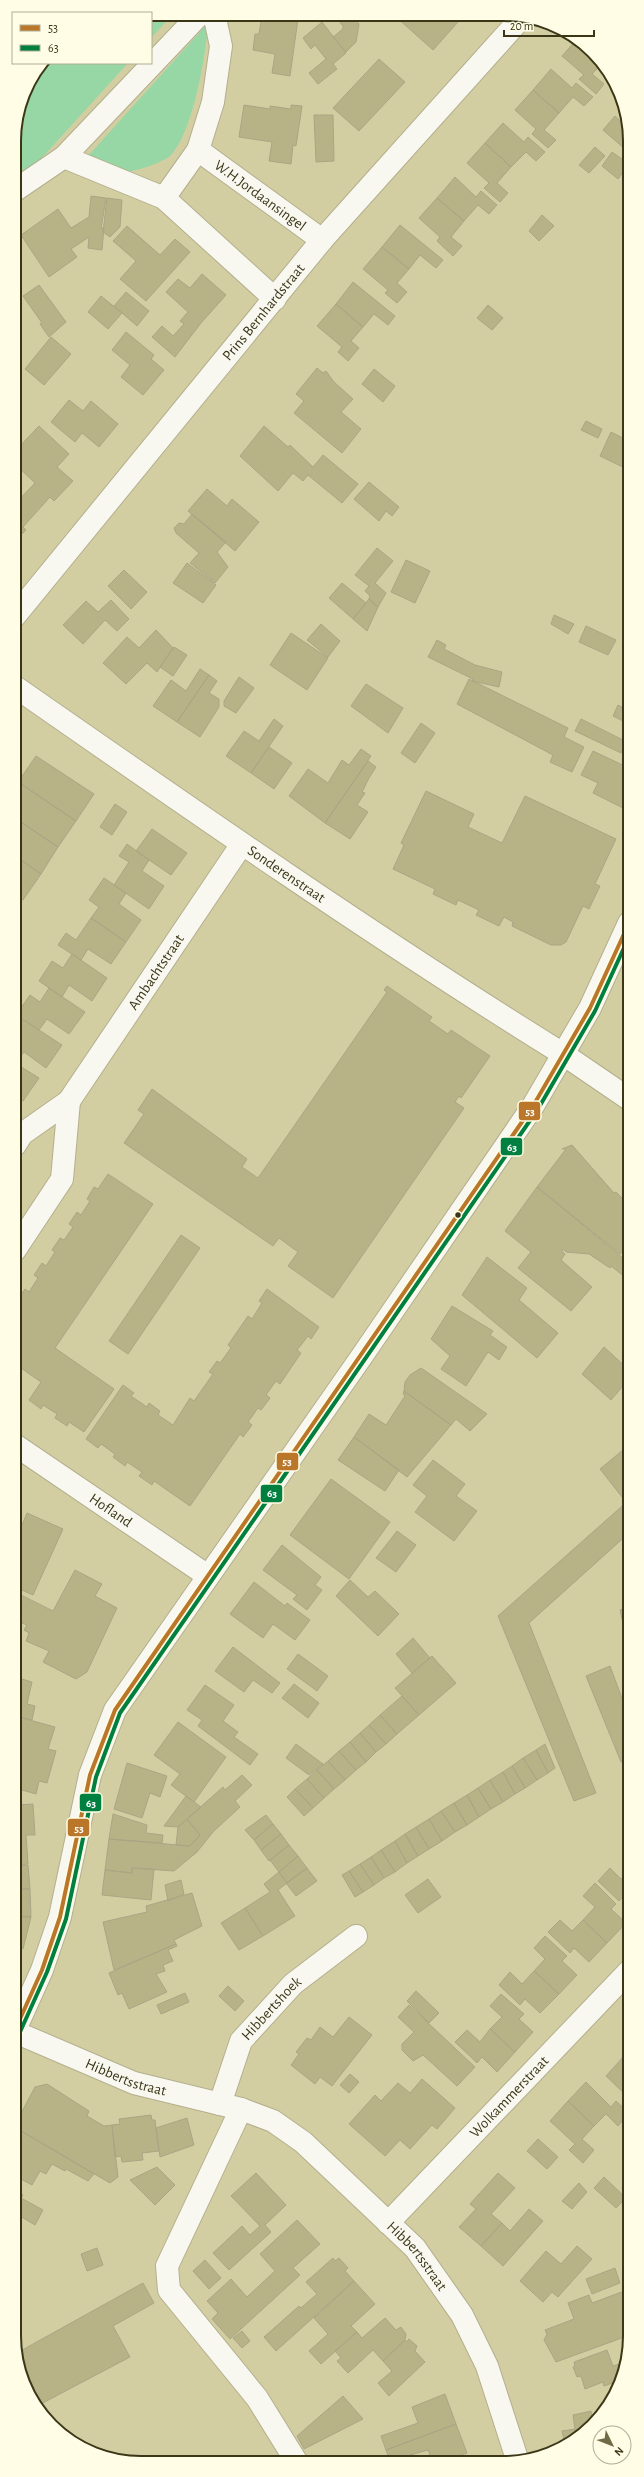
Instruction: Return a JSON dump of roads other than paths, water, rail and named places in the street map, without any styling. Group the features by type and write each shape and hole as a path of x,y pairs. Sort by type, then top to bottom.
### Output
{"street":[{"path":"21,186 64,157 193,21"},
{"name":"W.H.Jordaansingel","path":"164,198 198,150 213,102 221,46 216,21"},
{"name":"Prins Bernhardstraat","path":"21,608 322,240 503,24"},
{"name":"W.H.Jordaansingel","path":"198,150 322,240"},
{"path":"64,157 164,198 275,299"},
{"name":"Sonderenstraat","path":"21,691 242,844 623,1095"},
{"name":"Ambachtstraat","path":"21,1133 69,1101 242,844"},
{"path":"21,2017 42,1970 60,1917 90,1775 115,1710 362,1356 520,1126 590,1008 623,936"},
{"name":"Ambachtstraat","path":"21,1241 62,1179 69,1101"},
{"name":"Hofland","path":"21,1449 208,1576"},
{"name":"Hibbertshoek","path":"220,2104 241,2041 293,1984 356,1936"},
{"name":"Wolkammerstraat","path":"388,2223 623,1977"},
{"name":"Hibbertsstraat","path":"21,2034 134,2083 220,2104 273,2121 303,2142 415,2248 462,2315 487,2366 516,2455"},
{"path":"241,2110 167,2266 169,2290 257,2398 293,2456"}]}
